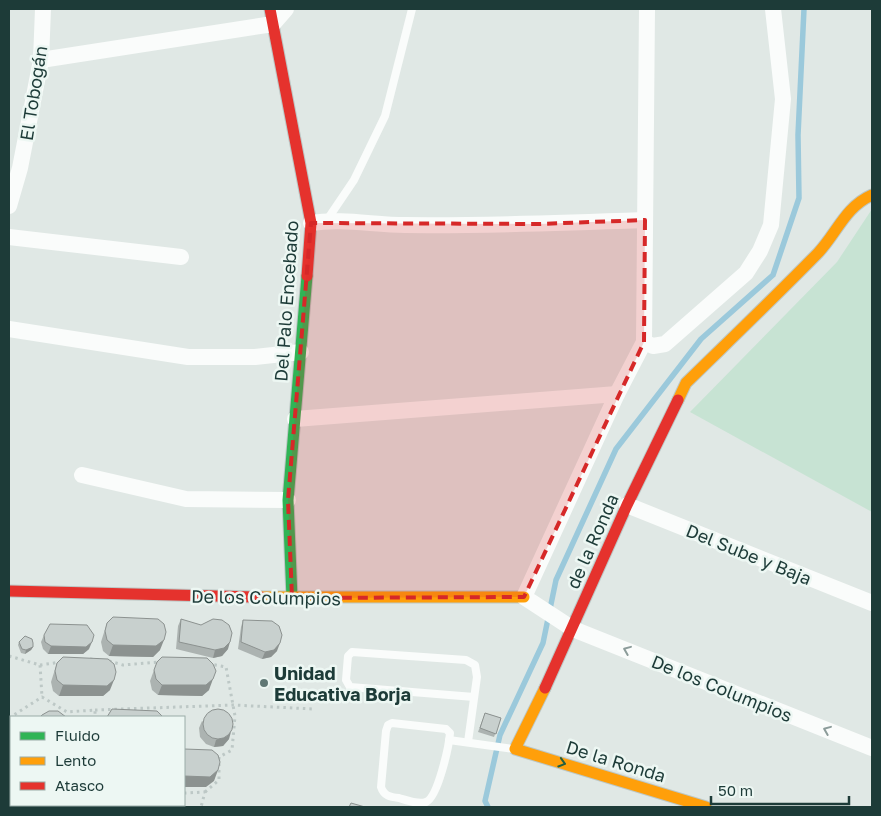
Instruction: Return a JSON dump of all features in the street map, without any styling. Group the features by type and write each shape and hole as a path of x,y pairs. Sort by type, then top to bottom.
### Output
{"street":[{"name":"El Tobogán","path":"9,206 14,168 41,60 43,9"},
{"path":"41,60 271,16 286,9"},
{"path":"530,601 617,394 644,342 647,9"},
{"path":"644,342 654,346 665,344 746,273 760,251 771,225 783,99 773,9"},
{"name":"Del Palo Encebado","path":"271,16 319,221 301,352 288,500 292,598"},
{"name":"de la Ronda","path":"510,748 567,625 686,384 820,252 838,224 868,202"},
{"path":"319,221 412,225 538,224 645,220"},
{"path":"9,237 181,257"},
{"path":"9,329 188,357 255,357 301,352"},
{"path":"295,419 617,394"},
{"path":"82,475 186,499 288,500"},
{"name":"Del Sube y Baja","path":"627,505 872,603"},
{"name":"De los Columpios","path":"9,591 292,598 530,601 567,625 872,748"},
{"name":"De la Ronda","path":"510,748 706,807"}],"lane":[{"path":"319,221 354,180 385,116 412,9"},
{"path":"468,742 477,677 475,665 466,660 352,652 348,656 346,680 350,686 474,698"},
{"path":"392,723 446,729 450,733 450,740 436,792 429,801 423,803 388,796 382,792 388,726 392,723"},
{"path":"450,740 490,747 510,748"}],"path":[{"path":"9,656 40,664 68,661"},
{"path":"87,659 97,658 123,666 165,662"},
{"path":"185,793 205,792 220,780 219,757 232,750 235,716 226,667 208,663"},
{"path":"40,664 42,697"},
{"path":"42,697 67,712 233,705 314,709"},
{"path":"12,716 42,697"},
{"path":"95,710 95,716"},
{"path":"201,807 205,792"}],"highlighted area":[{"path":"645,220 644,342 524,597 292,598 288,500 311,223 538,224"}],"green space":[{"path":"872,209 872,512 690,412 837,262"}],"building":[{"path":"113,617 158,619 164,624 166,632 164,640 156,646 113,645 107,640 105,631 107,623"},
{"path":"181,619 201,625 213,619 222,620 229,625 232,633 230,642 224,648 215,650 179,642"},
{"path":"243,620 272,621 279,626 282,635 280,643 274,650 265,652 241,642"},
{"path":"50,624 87,625 94,635 92,642 86,647 51,646 45,642 44,635"},
{"path":"25,636 32,639 33,643 33,647 26,650 22,649 19,642"},
{"path":"63,657 108,659 114,664 116,672 114,680 107,686 63,685 57,680 55,671 57,663"},
{"path":"162,657 207,658 213,664 216,671 213,679 206,685 162,685 156,679 154,670 157,662"},
{"path":"112,709 157,711 162,716 108,716"},
{"path":"218,709 229,713 233,724 229,735 218,739 207,735 203,724 207,713"},
{"path":"49,711 58,711 65,716 41,716"},
{"path":"485,713 501,718 496,734 480,728"},
{"path":"185,749 212,750 218,755 220,762 218,770 210,777 185,776"},
{"path":"9,750 10,750 10,781"},
{"path":"351,803 365,807 349,807"}],"waterway":[{"path":"488,807 485,801 500,735 543,643 556,580 616,449 701,339 773,275 799,198 798,135 804,9"}],"traffic: fast":[{"path":"292,598 288,500 307,276"}],"traffic: slow":[{"path":"678,400 686,383 818,253 848,213 872,195"},
{"path":"261,597 524,597"},
{"path":"545,688 515,749 706,807"}],"traffic: jam":[{"path":"270,9 311,223 307,276"},
{"path":"545,688 627,505 678,400"},
{"path":"9,591 261,597"}],"place":[{"name":"Unidad Educativa Borja","path":"264,683"}]}
